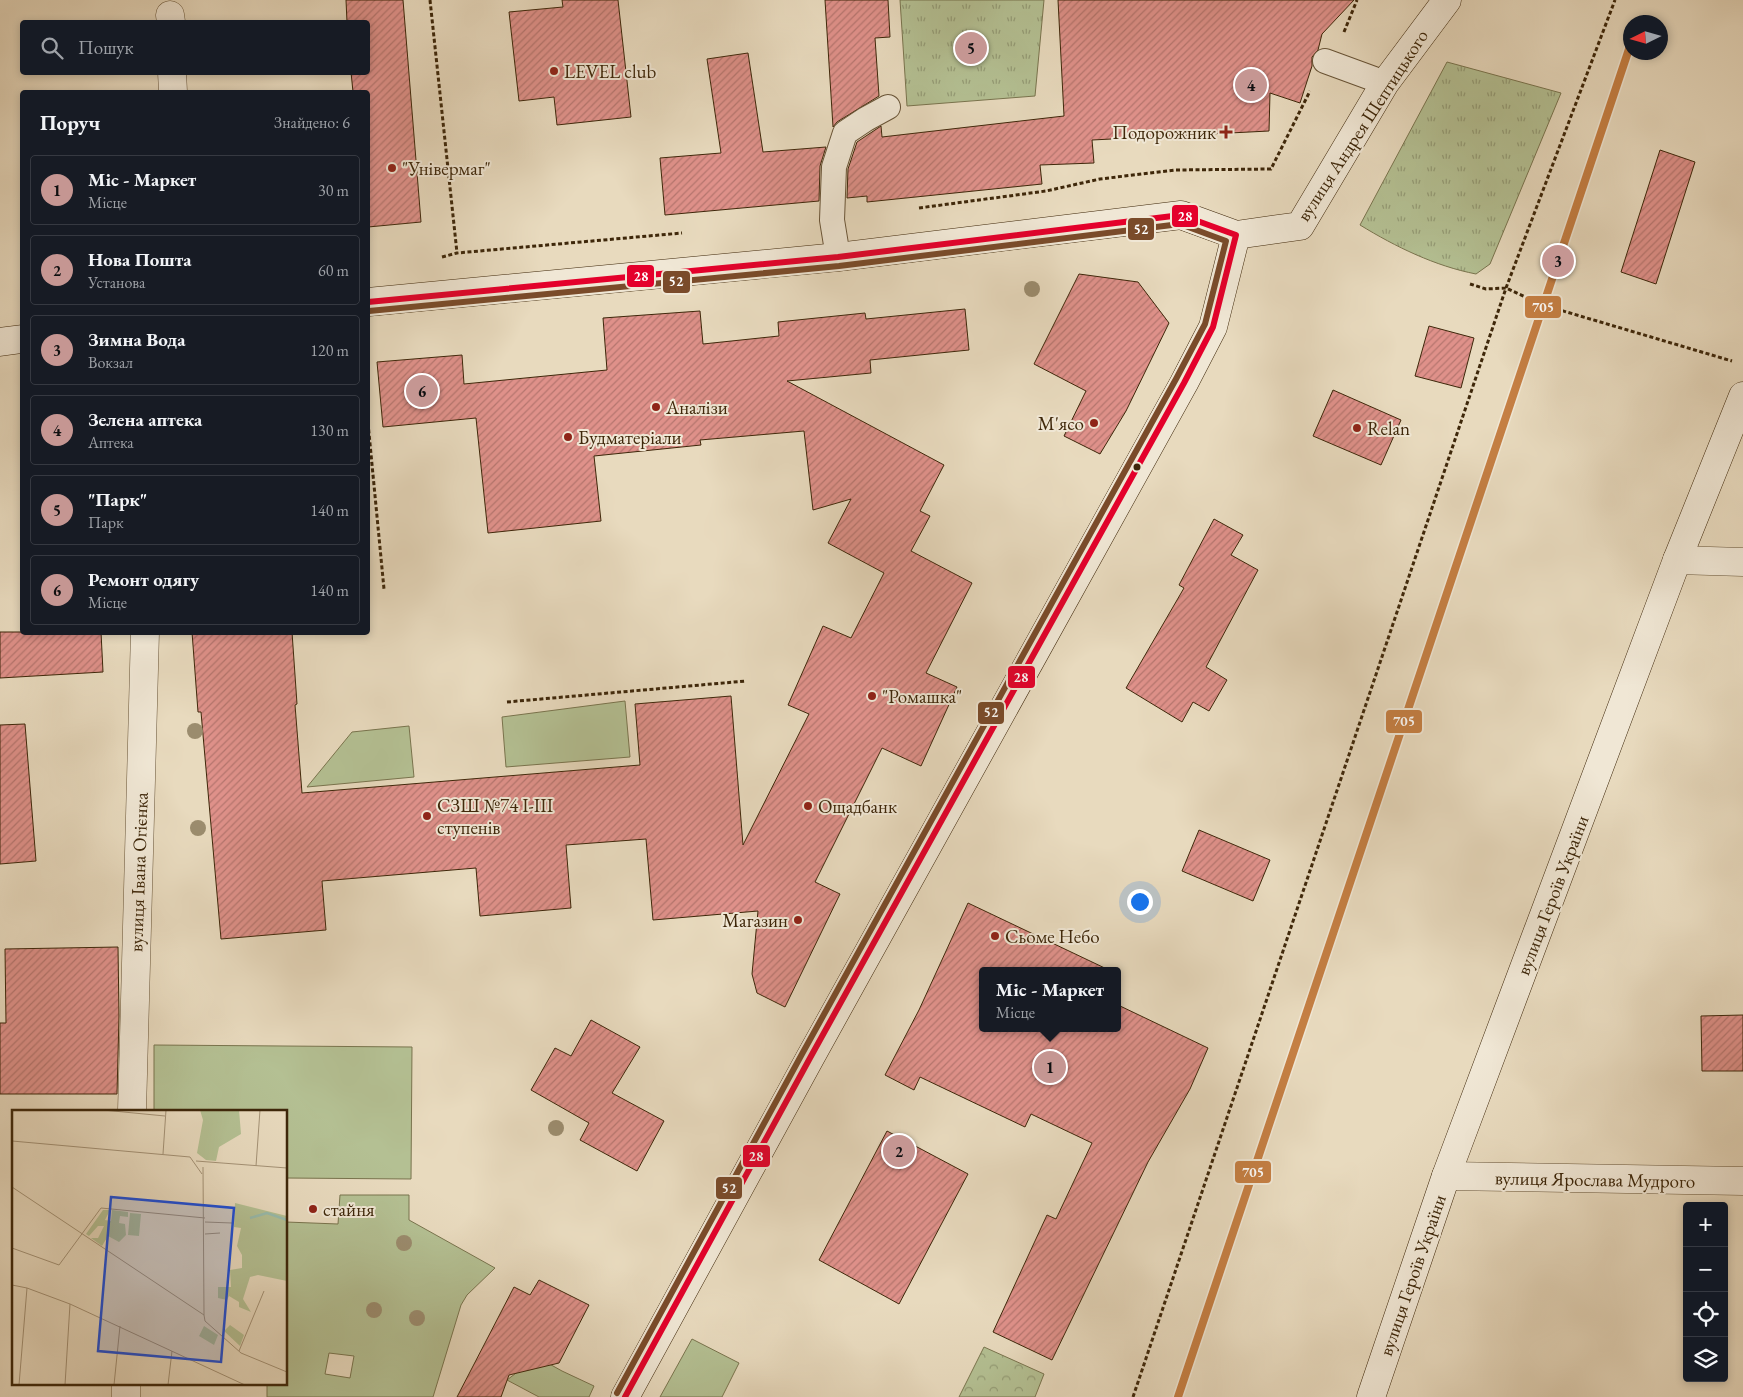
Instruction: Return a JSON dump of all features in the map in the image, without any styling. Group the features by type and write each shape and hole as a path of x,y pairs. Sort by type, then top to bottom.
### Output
{"street":[{"name":"вулиця Андрея Шептицького","path":"1236,235 1300,226 1385,83 1447,0"},
{"path":"172,75 173,90"},
{"path":"370,302 838,257 1181,215 1236,235 1213,327 1184,383 625,1397"},
{"path":"0,342 20,339"},
{"name":"вулиця Героїв України","path":"1371,1397 1446,1176 1677,560 1743,396"},
{"path":"1677,560 1743,562"},
{"name":"вулиця Івана Огієнка","path":"132,1110 144,635"},
{"name":"вулиця Ярослава Мудрого","path":"1446,1176 1743,1181"},
{"path":"126,1384 126,1397"}],"lane":[{"path":"1325,62 1385,83"},
{"path":"838,257 832,220 834,167 845,133 888,107"}],"path":[{"path":"430,0 460,293"},
{"path":"910,210 1046,191 1100,179 1175,170 1271,169 1325,62 1346,29 1357,0"},
{"path":"1133,1397 1506,288 1615,0"},
{"path":"1470,284 1486,289 1506,288 1543,305 1734,362"},
{"path":"370,444 384,588"},
{"path":"506,702 746,681"}],"green space":[{"path":"900,0 1044,0 1035,96 907,106"},
{"path":"1447,62 1561,93 1490,264 1476,274 1416,255 1360,225"},
{"path":"625,701 630,757 506,767 502,717"},
{"path":"409,726 414,777 307,787 352,732"},
{"path":"154,1045 412,1047 411,1179 288,1178 288,1110 154,1110"},
{"path":"340,1195 409,1195 409,1220 495,1268 467,1295 461,1305 433,1397 267,1397 267,1384 288,1384 288,1222 338,1224","holes":["329,1353 354,1356 350,1378 325,1374"]},
{"path":"692,1339 739,1363 722,1397 660,1397"},
{"path":"984,1347 1044,1374 1035,1397 959,1397"},
{"path":"537,1357 594,1386 589,1397 539,1397 507,1380"}],"building":[{"path":"346,0 403,0 421,222 370,227 370,90 353,90 351,75 370,75 370,20 347,20"},
{"path":"562,0 618,0 631,117 557,125 554,97 519,101 509,12 563,7"},
{"path":"825,0 888,0 890,37 875,38 879,96 837,122 833,127"},
{"path":"1058,0 1354,0 1322,34 1318,50 1312,57 1312,66 1300,103 1270,93 1269,131 1092,140 1094,163 1040,165 1042,184 867,202 867,196 847,198 848,169 857,142 881,126 882,137 1064,116"},
{"path":"748,53 763,152 826,147 820,166 819,201 665,215 660,158 721,153 707,59"},
{"path":"1660,150 1695,162 1656,284 1621,272"},
{"path":"1079,274 1138,282 1169,323 1126,411 1100,454 1064,436 1086,391 1034,364"},
{"path":"965,309 969,350 870,360 871,373 787,381 944,465 920,511 930,516 911,551 972,583 926,673 957,687 921,766 882,748 815,882 840,894 785,1007 757,993 752,974 758,911 653,920 646,839 566,845 571,908 480,916 476,868 322,881 326,930 221,939 201,712 198,712 192,635 292,635 297,704 295,705 302,793 640,765 635,704 731,696 743,845 809,714 788,705 823,626 851,638 884,573 828,543 851,499 813,510 804,431 700,440 701,445 594,456 601,521 488,533 476,418 383,427 377,362 462,355 464,384 607,370 603,318 700,311 703,344 779,336 778,322 865,313 866,319"},
{"path":"1429,326 1474,338 1461,388 1415,376"},
{"name":"Relan","path":"1333,390 1401,420 1381,465 1313,436"},
{"path":"1214,519 1243,535 1231,555 1258,570 1206,667 1227,680 1209,711 1193,702 1182,722 1126,688 1184,588 1179,585"},
{"path":"0,632 20,632 20,635 101,635 103,672 0,678"},
{"path":"25,724 36,861 0,864 0,725"},
{"path":"1199,830 1270,860 1253,901 1182,871"},
{"path":"968,903 1103,967 979,967 979,1032 1121,1032 1121,1006 1208,1048 1190,1089 1148,1162 1052,1360 993,1332 1047,1215 1056,1219 1092,1143 1031,1114 1025,1127 920,1077 914,1090 885,1075 919,1010"},
{"path":"118,947 117,1094 0,1094 0,1023 6,1023 5,949"},
{"path":"1743,1015 1743,1071 1702,1071 1701,1016"},
{"path":"591,1020 640,1047 612,1093 664,1121 637,1171 580,1140 589,1123 531,1090 555,1048 571,1056"},
{"path":"887,1131 968,1174 899,1304 819,1260"},
{"path":"539,1280 589,1305 559,1363 509,1375 501,1397 457,1397 514,1287 530,1295"}],"transit line":[{"name":"705","path":"1178,1397 1625,60"},
{"name":"28","path":"370,302 838,257 1181,215 1236,235 1213,327 1184,383 810,1058 625,1397"},
{"name":"52","path":"370,311 839,266 1180,224 1226,241 1205,324 1176,379 802,1054 617,1393"}],"place":[{"name":"\"Парк\"","path":"971,48"},
{"name":"LEVEL club","path":"554,71"},
{"name":"Зелена аптека","path":"1251,85"},
{"name":"Подорожник","path":"1226,132"},
{"name":"\"Універмаг\"","path":"392,168"},
{"name":"Зимна Вода","path":"1558,261"},
{"name":"Ремонт одягу","path":"422,391"},
{"name":"Аналізи","path":"656,407"},
{"name":"М'ясо","path":"1094,423"},
{"name":"Relan","path":"1357,428"},
{"name":"Будматеріали","path":"568,437"},
{"name":"\"Ромашка\"","path":"872,696"},
{"name":"Ощадбанк","path":"808,806"},
{"name":"СЗШ №74 І-ІІІ ступенів","path":"427,816"},
{"name":"Магазин","path":"798,920"},
{"name":"Сьоме Небо","path":"995,936"},
{"name":"Міс - Маркет","path":"1050,1067"},
{"name":"Нова Пошта","path":"899,1151"},
{"name":"стайня","path":"313,1209"}]}
